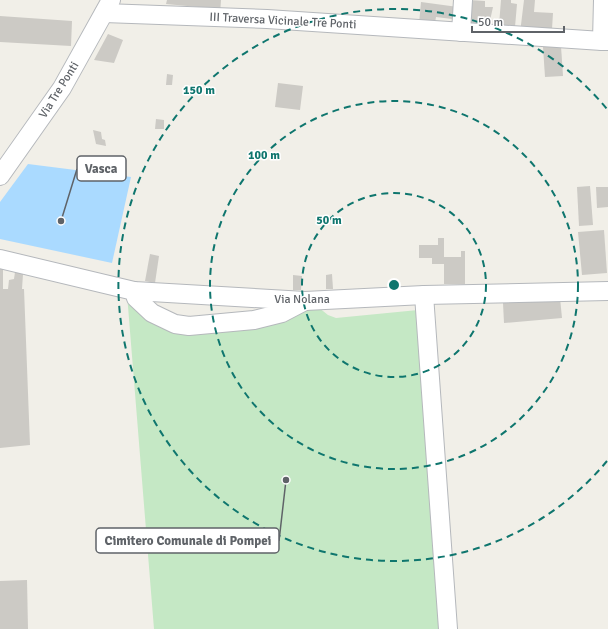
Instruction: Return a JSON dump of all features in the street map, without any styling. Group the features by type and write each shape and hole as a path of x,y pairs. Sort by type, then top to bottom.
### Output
{"street":[{"path":"461,32 463,0"},
{"name":"III Traversa Vicinale Tre Ponti","path":"108,6 267,19 605,41 603,0"},
{"name":"Via Tre Ponti","path":"0,176 62,88 108,6"},
{"name":"Via Nolana","path":"0,259 134,291 305,300 424,295 608,291"},
{"path":"134,291 136,298 152,312 175,324 189,326 254,320 282,313 305,300"},
{"path":"424,295 448,629"}],"green space":[{"path":"127,294 170,328 313,303 328,315 336,318 418,310 441,629 154,629"}],"water":[{"path":"28,164 131,177 112,263 0,239 0,202"}],"building":[{"path":"167,0 221,0 220,15 197,15 198,7 166,4"},
{"path":"469,0 485,1 485,7 493,7 489,25 467,23"},
{"path":"501,0 511,0 511,3 517,4 515,27 499,25"},
{"path":"524,0 535,0 534,12 553,13 552,29 520,33"},
{"path":"421,2 458,7 457,14 452,13 452,19 436,17 435,23 419,24"},
{"path":"0,16 72,21 71,46 0,42"},
{"path":"108,34 123,40 114,63 94,60"},
{"path":"561,46 563,76 545,77 543,47"},
{"path":"167,74 173,75 172,85 166,85"},
{"path":"278,83 303,86 300,110 275,107"},
{"path":"156,119 164,120 164,129 155,129"},
{"path":"93,130 101,132 102,139 105,140 106,146 96,144"},
{"path":"590,186 593,225 579,226 577,187"},
{"path":"596,187 608,187 608,207 597,208"},
{"path":"604,230 607,273 582,275 578,232"},
{"path":"438,238 444,238 444,257 461,257 461,251 465,251 465,284 444,284 444,264 432,264 432,258 419,258 419,245 438,245"},
{"path":"150,254 159,256 155,283 145,281"},
{"path":"0,268 3,268 3,289 8,289 9,280 14,279 15,272 23,274 22,289 24,289 30,445 0,448"},
{"path":"332,274 333,289 326,289 326,275"},
{"path":"293,275 302,276 301,290 293,290"},
{"path":"560,298 562,318 504,323 503,303"},
{"path":"27,580 28,629 0,629 0,581"}],"place":[{"name":"Vasca","path":"61,221"},
{"name":"Cimitero Comunale di Pompei","path":"286,480"}]}
